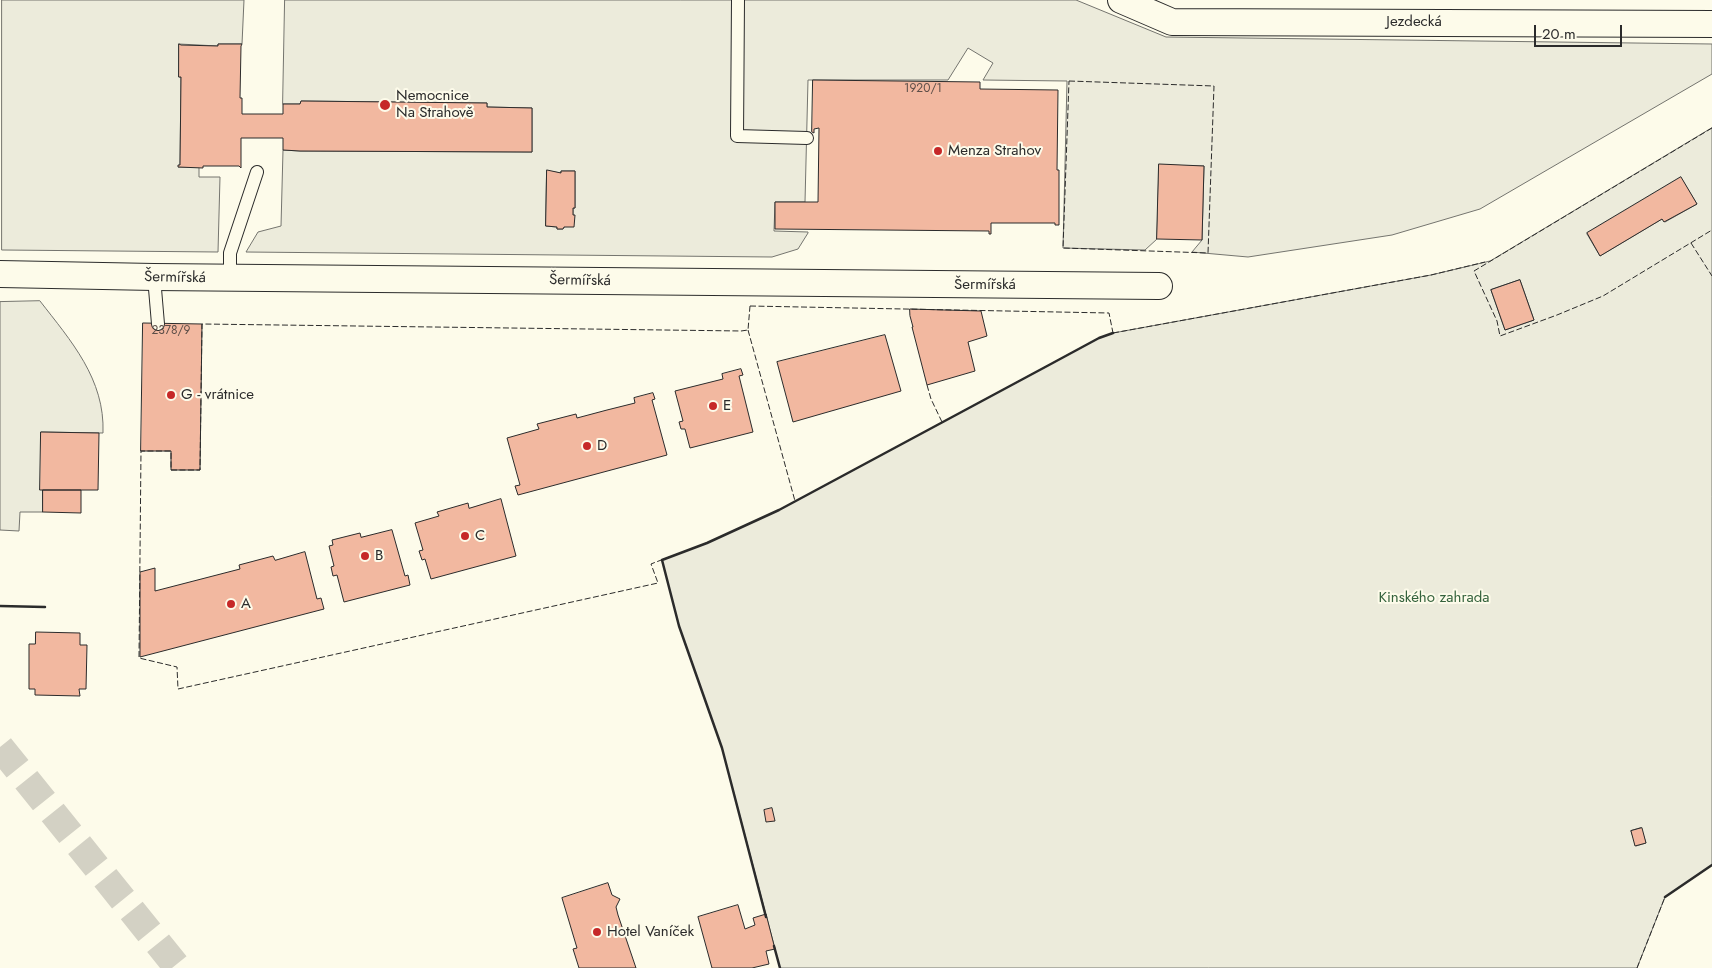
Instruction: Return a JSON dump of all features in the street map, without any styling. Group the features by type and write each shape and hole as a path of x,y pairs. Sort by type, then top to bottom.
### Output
{"street":[{"name":"Jezdecká","path":"1121,0 1172,22 1712,24"},
{"name":"Šermířská","path":"0,274 154,278 1160,286"}],"lane":[{"path":"738,0 737,136 807,138"},
{"path":"230,278 230,253 258,172"},
{"path":"154,278 158,324"}],"green space":[{"path":"2,0 244,0 242,44 218,44 218,46 179,44 179,77 181,77 180,165 178,167 199,167 199,177 220,177 218,252 2,250"},
{"path":"285,0 1076,0 1166,37 1712,44 1712,74 1480,209 1392,235 1248,257 1192,252 1202,240 1204,166 1159,165 1157,239 1145,250 1063,248 1067,81 983,80 993,63 968,48 948,80 808,80 805,202 775,202 774,231 808,233 798,249 772,257 246,252 258,232 281,226 283,150 532,152 532,108 487,107 487,103 301,101 300,104 283,104","holes":["547,171 561,173 561,171 575,171 575,208 573,208 573,215 563,229 557,229 557,227 546,226"]},
{"name":"Kinského zahrada","path":"1712,128 1712,865 1665,897 1637,968 780,968 722,748 679,626 662,560 707,543 779,510 1099,338 1113,333 1431,275 1490,261","holes":["1681,178 1697,204 1665,222 1662,219 1600,256 1587,234","1520,280 1534,320 1505,330 1491,290","1641,828 1646,843 1636,846 1631,831"]},
{"path":"40,301 74,346 92,378 102,413 103,433 41,432 43,512 20,512 19,531 0,530 0,302"}],"building":[{"name":"Nemocnice Na Strahově","path":"179,44 218,46 218,44 242,44 240,98 242,98 242,114 283,114 283,104 300,104 301,101 487,103 487,107 532,108 532,152 300,151 283,150 283,138 241,138 241,168 239,166 178,167 180,165 181,77 179,77"},
{"name":"Menza Strahov","path":"813,80 980,82 980,89 1058,90 1057,170 1059,170 1059,225 1055,225 1055,223 991,223 991,234 989,234 989,231 775,229 775,202 818,202 819,128 814,129 814,133 812,132"},
{"path":"1159,164 1204,166 1202,240 1157,239"},
{"path":"547,170 561,173 561,171 575,171 574,227 557,229 557,227 546,226"},
{"path":"1681,177 1697,204 1664,222 1662,219 1600,256 1587,233"},
{"path":"1520,280 1534,320 1505,330 1491,290"},
{"path":"910,309 981,311 987,336 968,342 975,371 927,385 912,327"},
{"name":"G - vrátnice","path":"143,323 202,324 200,470 171,470 171,451 141,451"},
{"path":"885,335 901,391 793,422 777,362"},
{"name":"E","path":"741,369 743,375 739,376 753,432 690,448 685,429 681,429 679,422 683,421 675,391 723,379 722,374"},
{"name":"D","path":"653,393 655,399 652,400 667,455 518,495 515,486 520,485 507,438 539,429 537,424 576,414 577,418 635,403 634,398"},
{"path":"41,432 99,433 98,490 40,490"},
{"path":"43,490 81,490 81,513 43,512"},
{"name":"C","path":"501,499 516,556 431,579 425,559 422,560 419,551 423,550 415,523 439,516 437,512 468,503 469,508"},
{"name":"B","path":"392,530 405,576 408,575 410,585 344,602 337,575 333,576 331,567 334,566 329,546 333,545 332,540 360,533 361,537"},
{"name":"A","path":"305,552 317,599 321,598 324,609 140,657 140,572 155,568 155,591 240,569 239,565 273,556 275,560"},
{"path":"36,632 80,633 80,645 87,645 86,689 79,689 80,696 35,695 35,689 29,689 29,644 35,644"},
{"path":"772,808 775,821 766,822 764,810"},
{"path":"1642,828 1646,843 1635,846 1631,831"},
{"name":"Hotel Vaníček","path":"608,883 612,895 620,899 616,907 636,968 579,968 573,949 577,948 562,898"},
{"path":"738,905 745,929 755,925 753,918 766,914 775,949 766,951 769,964 752,968 712,968 698,917"}],"tunnel":[{"path":"0,747 178,968"}],"fence":[{"path":"1069,81 1214,86 1208,253 1063,248 1069,81"},
{"path":"1712,128 1474,271 1497,321 1500,336 1603,296 1712,230"},
{"path":"1691,243 1712,276"},
{"path":"1113,333 1431,275 1485,262"},
{"path":"750,306 1109,313 1113,333 1099,338 779,510 707,543 651,564 658,583 178,689 177,667 139,658 141,451 171,451 171,470 200,470 202,324 741,331 748,330 750,306"},
{"path":"748,330 795,501"},
{"path":"927,385 931,399 942,422"},
{"path":"1637,968 1665,897"}],"wall":[{"path":"766,917 722,748 679,626 662,560 707,543 779,510 1099,338 1113,333"},
{"path":"0,606 45,607"},
{"path":"1665,897 1712,865"},
{"path":"774,946 780,968"}],"place":[{"name":"Nemocnice Na Strahově","path":"385,105"},
{"name":"Menza Strahov","path":"938,151"},
{"name":"G - vrátnice","path":"171,395"},
{"name":"E","path":"713,406"},
{"name":"D","path":"587,446"},
{"name":"C","path":"465,536"},
{"name":"B","path":"365,556"},
{"name":"A","path":"231,604"},
{"name":"Hotel Vaníček","path":"597,932"}]}
